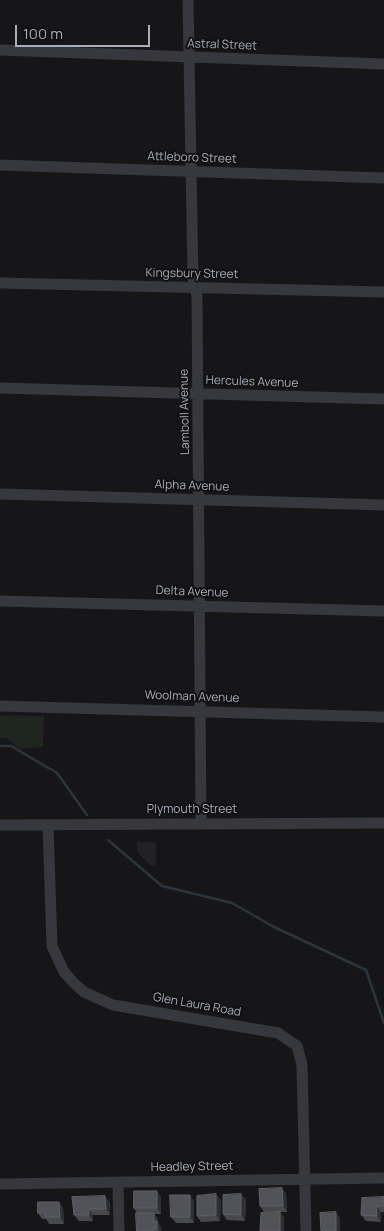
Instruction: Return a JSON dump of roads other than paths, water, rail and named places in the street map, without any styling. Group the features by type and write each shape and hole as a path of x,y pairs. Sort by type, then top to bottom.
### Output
{"street":[{"name":"Lamboll Avenue","path":"188,0 194,287 197,296 201,824"},
{"name":"Astral Street","path":"0,50 384,64"},
{"name":"Attleboro Street","path":"0,165 384,178"},
{"name":"Kingsbury Street","path":"0,283 384,292"},
{"name":"Hercules Avenue","path":"0,388 384,399"},
{"name":"Alpha Avenue","path":"0,494 384,505"},
{"name":"Delta Avenue","path":"0,600 384,611"},
{"name":"Woolman Avenue","path":"0,706 384,717"},
{"name":"Plymouth Street","path":"0,825 384,823"},
{"name":"Glen Laura Road","path":"48,825 50,932 52,946 64,972 84,992 113,1005 278,1033 292,1041 300,1052 302,1065 306,1231"},
{"name":"Headley Street","path":"0,1184 384,1178"},
{"path":"118,1182 119,1231"}],"waterway":[{"path":"0,746 11,746 57,773 87,815"},
{"path":"108,840 162,886 232,903 274,927 366,970 384,1023"}]}
